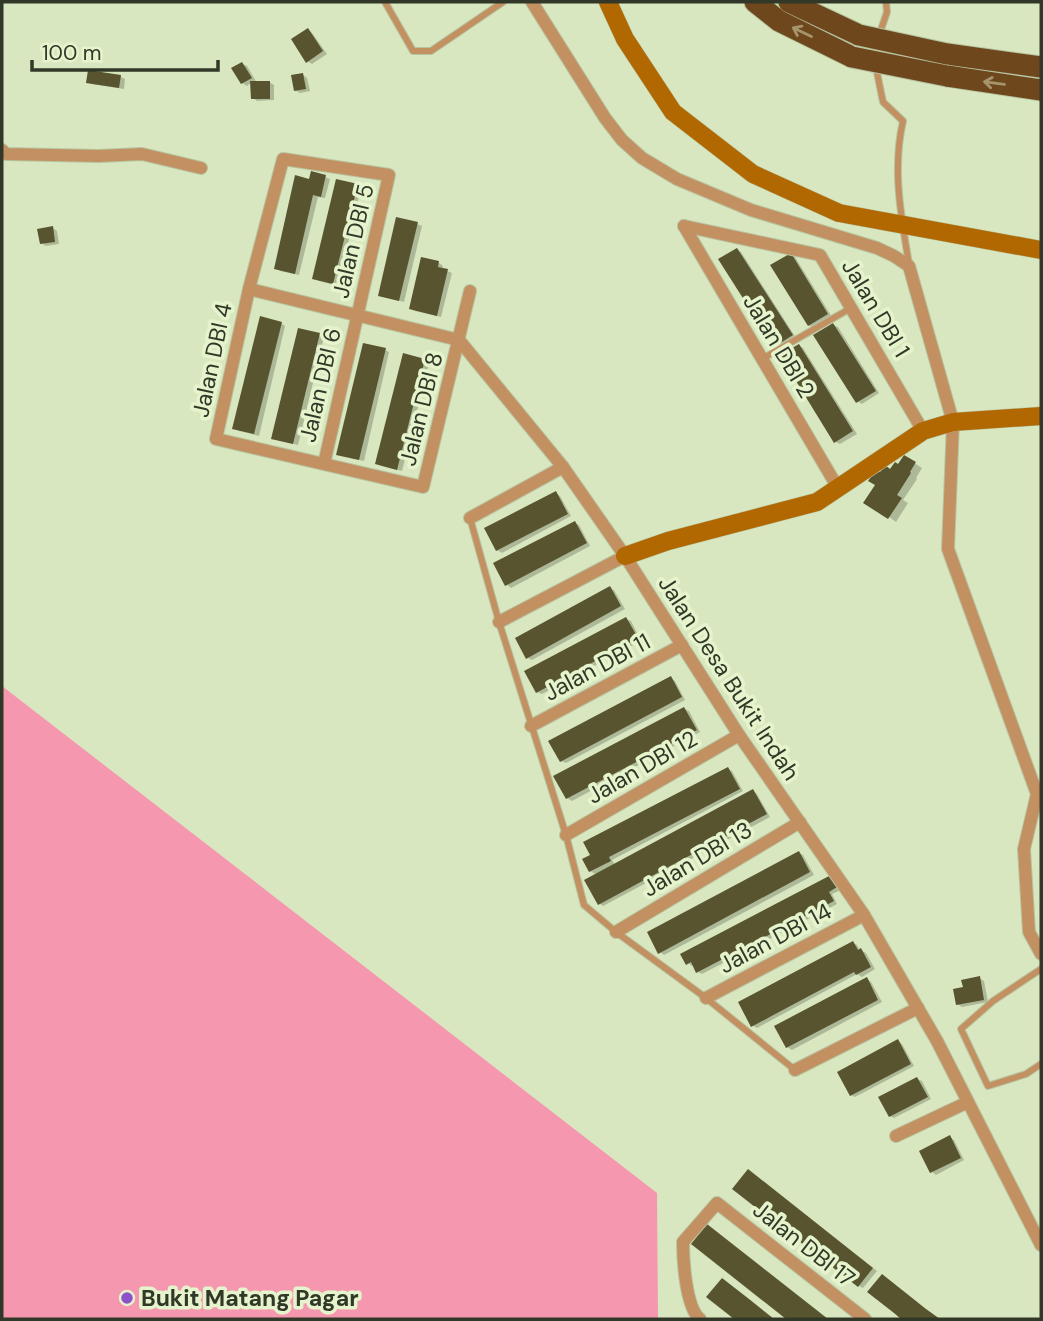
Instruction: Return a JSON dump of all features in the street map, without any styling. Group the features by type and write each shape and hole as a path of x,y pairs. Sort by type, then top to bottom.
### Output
{"highway":[{"path":"755,2 779,21 852,57 947,76 1041,90"},
{"path":"789,2 859,35 947,54 1041,67"}],"street":[{"path":"532,2 605,118 622,140 642,158 677,179 751,210 877,248 909,266 953,422 948,549 1037,794 1024,849 1029,932 1041,954"},
{"path":"608,2 625,39 673,113 753,174 839,214 1041,250"},
{"path":"2,150 6,154 142,154 201,168"},
{"name":"Jalan DBI 4","path":"324,464 216,439 249,289 284,159 389,175"},
{"name":"Jalan DBI 5","path":"358,316 389,175"},
{"name":"Jalan DBI 1","path":"684,226 820,255 923,431"},
{"name":"Jalan DBI 2","path":"684,226 838,488"},
{"path":"249,289 459,340"},
{"name":"Jalan DBI 8","path":"324,464 424,487 470,291"},
{"name":"Jalan DBI 6","path":"324,464 358,316"},
{"name":"Jalan Desa Bukit Indah","path":"459,340 563,467 625,556 739,735 864,915 918,1008 1041,1245"},
{"path":"499,622 625,556 668,541 817,502 923,431 953,422 1041,416"},
{"path":"470,518 563,467"},
{"name":"Jalan DBI 11","path":"531,726 682,645"},
{"name":"Jalan DBI 12","path":"566,835 739,735"},
{"name":"Jalan DBI 13","path":"616,932 800,822"},
{"name":"Jalan DBI 14","path":"706,998 864,915"},
{"path":"795,1070 918,1008"},
{"path":"896,1136 968,1102"},
{"name":"Jalan DBI 17","path":"697,1317 686,1281 683,1242 717,1203 865,1319"},
{"path":"843,1319 851,1308"}],"lane":[{"path":"384,2 413,51 431,51 502,2"},
{"path":"886,2 887,12 873,53 883,102 903,121 897,170 909,266"},
{"path":"762,359 851,308"},
{"path":"470,518 499,622 566,835 584,905 795,1070"},
{"path":"1041,969 993,1001 961,1029 988,1086 1026,1074 1041,1064"}],"shaded area":[{"path":"2,686 657,1193 658,1319 2,1319"}],"building":[{"path":"308,28 323,51 306,63 291,39"},
{"path":"242,62 252,78 241,84 231,68"},
{"path":"88,70 121,75 119,88 86,83"},
{"path":"303,73 306,89 294,91 291,75"},
{"path":"250,81 270,81 270,99 251,99"},
{"path":"311,171 326,175 321,197 313,195 295,274 274,269 295,175 309,179"},
{"path":"336,179 358,184 333,284 312,279"},
{"path":"396,217 418,222 399,301 378,296"},
{"path":"53,226 55,242 40,244 37,229"},
{"path":"737,248 793,335 774,347 718,259"},
{"path":"791,253 828,314 808,326 770,265"},
{"path":"421,257 439,261 438,267 448,269 437,316 409,309"},
{"path":"260,316 282,322 254,434 232,429"},
{"path":"833,323 876,391 856,403 813,335"},
{"path":"298,328 320,333 293,444 271,439"},
{"path":"363,343 386,348 359,460 336,455"},
{"path":"799,344 853,431 834,443 780,355"},
{"path":"403,353 425,359 397,470 375,464"},
{"path":"904,455 916,462 897,495 902,498 888,519 863,503 875,485 868,481 876,470 880,472 885,465 890,469 895,462 898,464"},
{"path":"556,491 568,514 496,551 484,528"},
{"path":"575,521 587,543 505,586 493,563"},
{"path":"610,586 621,606 526,659 515,638"},
{"path":"626,617 638,638 536,693 524,671"},
{"path":"671,676 682,697 560,762 548,741"},
{"path":"684,707 697,730 566,799 553,776"},
{"path":"728,767 740,789 609,857 611,861 589,872 582,859 590,855 583,842"},
{"path":"753,789 767,814 598,905 584,880"},
{"path":"799,851 810,872 658,954 647,932"},
{"path":"831,875 837,887 829,892 834,901 696,973 691,962 686,965 680,954"},
{"path":"853,941 858,950 861,948 871,967 856,975 854,972 751,1027 738,1002"},
{"path":"980,976 984,1000 956,1005 953,989 963,987 961,980"},
{"path":"867,977 878,1000 786,1048 774,1026"},
{"path":"898,1039 911,1064 850,1096 837,1072"},
{"path":"917,1077 928,1097 889,1117 878,1097"},
{"path":"950,1135 961,1158 930,1173 919,1151"},
{"path":"748,1169 873,1268 858,1287 732,1189"},
{"path":"707,1224 828,1319 786,1319 691,1244"},
{"path":"882,1274 940,1319 901,1319 867,1292"},
{"path":"722,1278 774,1319 734,1319 706,1297"}],"place":[{"name":"Bukit Matang Pagar","path":"127,1298"}]}
